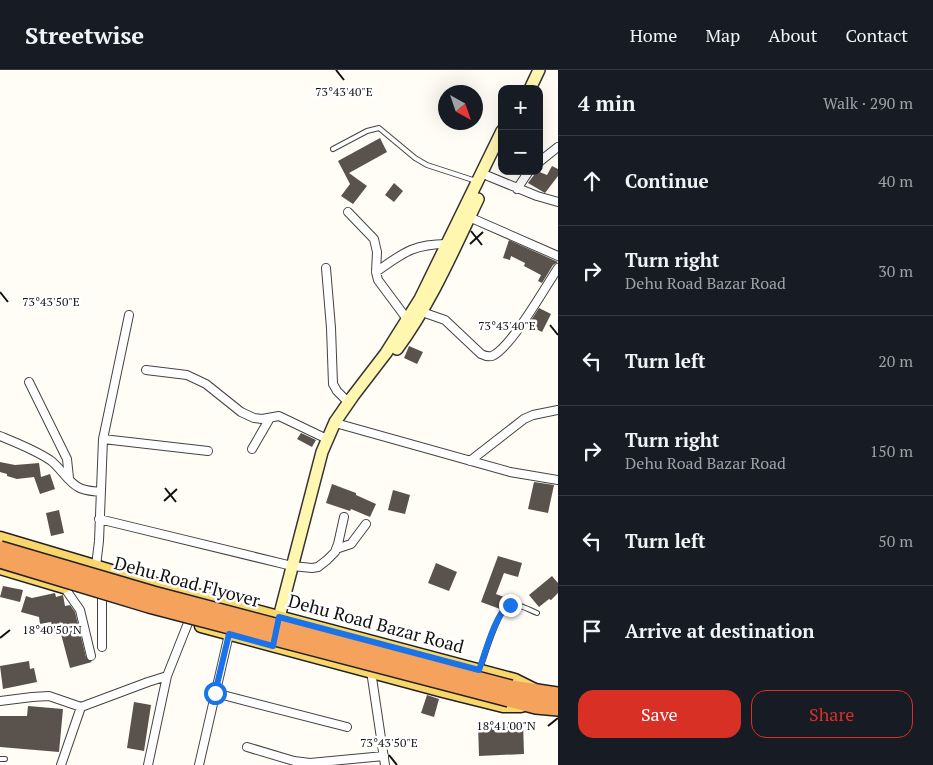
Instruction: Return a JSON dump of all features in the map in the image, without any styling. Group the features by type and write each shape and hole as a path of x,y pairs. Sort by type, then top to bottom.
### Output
{"highway":[{"name":"Dehu Road Flyover","path":"0,549 153,594 510,693"},
{"name":"Dehu Road Flyover","path":"0,560 149,605 537,699"},
{"path":"537,699 558,695"},
{"path":"537,699 558,708"}],"main road":[{"name":"Dehu Road Bazar Road","path":"0,538 155,584 515,680 537,699"},
{"path":"0,568 188,623 503,706 537,699"}],"street":[{"path":"525,85 536,70"},
{"path":"531,85 536,70"},
{"path":"322,452 339,424 402,342 438,284 469,217 498,141"},
{"path":"543,159 558,147"},
{"path":"273,646 292,566 327,439 348,402 386,353 420,299 447,244 498,154"},
{"path":"518,189 527,175"},
{"path":"483,179 558,202"},
{"path":"348,212 366,229 376,244 376,272 382,287 407,320"},
{"path":"469,217 558,256"},
{"path":"376,272 408,250 421,245 447,244"},
{"path":"326,268 331,328 331,374 337,391 348,402"},
{"path":"422,312 446,320 481,354 487,357 494,355 511,339 558,268"},
{"path":"96,566 99,541 103,439 129,315"},
{"path":"146,370 192,377 206,384 241,412 254,418 279,416 327,439"},
{"path":"29,382 68,459 69,478"},
{"path":"470,461 524,419 533,415 558,410"},
{"path":"252,449 270,418"},
{"path":"339,424 510,472 558,480"},
{"path":"0,436 37,452 50,460 61,468 76,486 83,490 101,492"},
{"path":"103,439 208,451"},
{"path":"99,519 292,566 312,568 318,567 335,552 344,517"},
{"path":"336,549 351,544 366,524"},
{"path":"64,587 80,610 91,656"},
{"path":"102,598 102,647"},
{"path":"148,765 168,676 188,623"},
{"path":"199,765 229,634"},
{"path":"247,747 294,761 310,763 384,761 371,671"},
{"path":"0,701 49,696 81,708 168,676"},
{"path":"215,693 347,727"},
{"path":"61,765 81,708"}],"lane":[{"path":"332,149 367,131 379,128 426,165 483,179"},
{"path":"479,670 504,608 510,605 518,606 537,613"},
{"path":"0,759 5,759"}],"building":[{"path":"380,138 387,152 349,173 367,186 353,204 341,196 350,184 338,161"},
{"path":"552,166 558,169 558,176 545,193 528,183 534,175 543,175 543,173 547,175"},
{"path":"394,183 403,191 394,202 385,195"},
{"path":"509,240 558,262 553,265 542,283 538,281 541,275 524,266 525,263 511,256 510,260 503,258"},
{"path":"539,308 551,314 542,332 528,325"},
{"path":"409,346 423,352 417,364 404,358"},
{"path":"301,433 316,440 312,447 297,439"},
{"path":"0,462 15,465 39,463 41,477 50,474 55,489 40,494 34,477 17,479 7,476 7,474 0,472"},
{"path":"534,482 554,485 548,513 528,509"},
{"path":"332,484 356,493 356,495 376,504 370,517 351,509 350,511 326,503"},
{"path":"393,490 410,495 405,514 388,510"},
{"path":"59,510 64,533 51,536 46,513"},
{"path":"498,556 522,563 518,577 504,573 496,594 504,597 500,609 481,602"},
{"path":"436,563 457,572 449,591 428,583"},
{"path":"552,576 558,583 558,593 539,607 529,595"},
{"path":"3,586 23,590 20,602 0,597"},
{"path":"55,593 56,597 63,595 65,606 70,605 75,612 86,657 92,662 70,668 61,634 55,636 51,622 40,624 39,617 21,612 26,596 32,598"},
{"path":"29,661 30,669 34,668 37,682 3,689 0,666"},
{"path":"427,695 439,699 434,717 421,713"},
{"path":"134,702 151,705 144,751 127,748"},
{"path":"28,706 63,709 59,752 0,747 0,716 27,716"},
{"path":"523,722 524,754 479,756 478,724"}],"route":[{"path":"215,693 229,634 273,646 279,617 479,670 498,619 504,608 510,605"}]}
